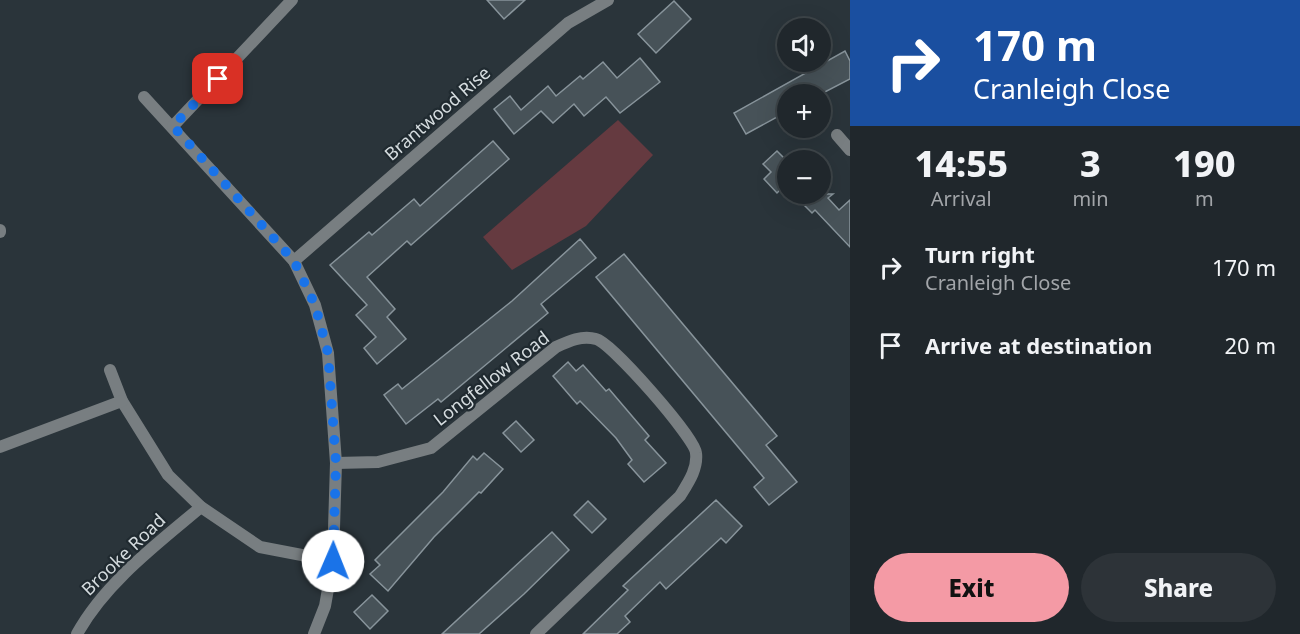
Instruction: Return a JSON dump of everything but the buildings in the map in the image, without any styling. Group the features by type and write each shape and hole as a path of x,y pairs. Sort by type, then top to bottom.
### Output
{"street":[{"path":"173,126 292,0"},
{"name":"Brantwood Rise","path":"294,261 568,23 608,0"},
{"path":"144,97 173,126 294,261 315,305 328,353 336,463 333,561 325,606 314,634"},
{"path":"837,135 850,150"},
{"name":"Longfellow Road","path":"336,463 378,462 431,448 556,347 575,338 597,339 613,350 687,434 696,452 693,474 680,496 536,634"},
{"path":"110,370 122,401 168,475 201,507 260,547 333,561"},
{"path":"0,447 122,401"},
{"name":"Brooke Road","path":"77,634 90,611 152,548 201,507"}],"shaded area":[{"path":"618,120 653,155 586,226 512,270 483,237"}],"route":[{"path":"218,79 173,126 294,261 315,305 328,353 336,463 333,561"}]}
